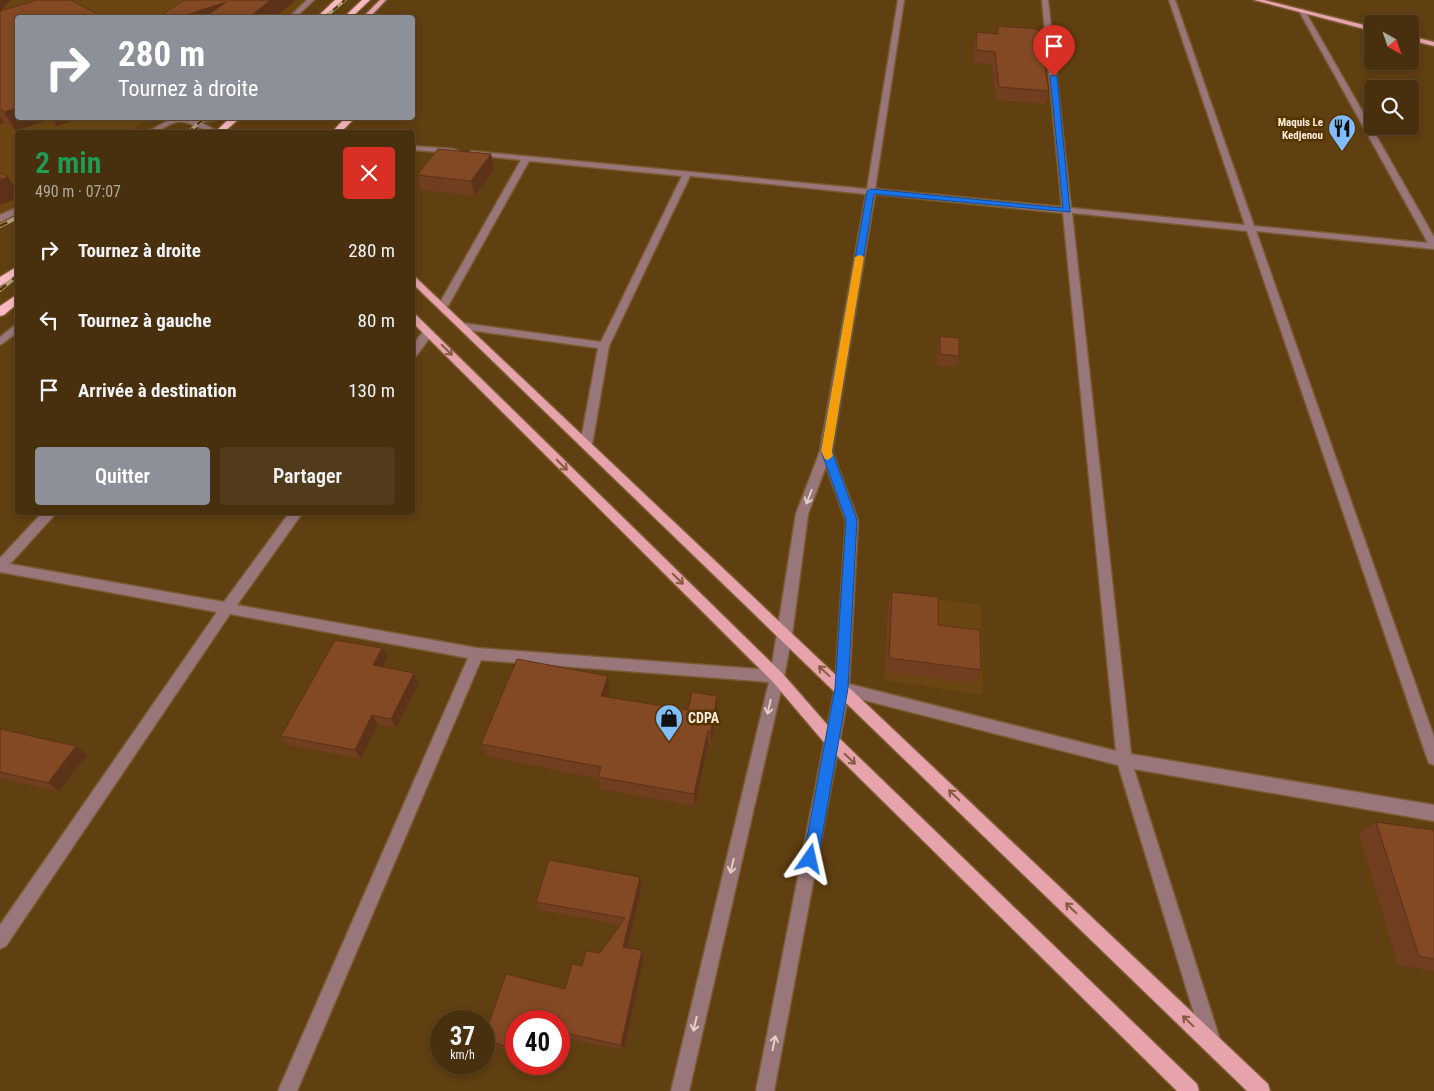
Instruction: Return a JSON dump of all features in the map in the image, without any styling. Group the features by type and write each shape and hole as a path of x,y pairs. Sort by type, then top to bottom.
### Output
{"highway":[{"path":"322,15 340,0"},
{"path":"349,15 366,0"},
{"path":"220,130 233,120"},
{"path":"338,130 348,120"},
{"path":"0,283 15,271"},
{"path":"0,312 15,300"}],"main road":[{"path":"368,15 383,0"},
{"path":"1257,0 1364,27"},
{"path":"1419,40 1434,44"},
{"path":"415,280 1261,1091"},
{"path":"415,319 777,677 833,742 1190,1091"}],"street":[{"path":"294,15 310,0"},
{"path":"680,1091 777,677 785,635 802,514 826,451 871,191 901,0"},
{"path":"1045,0 1124,760 1213,1045"},
{"path":"1172,0 1434,758"},
{"path":"1302,11 1434,246"},
{"path":"155,130 175,120"},
{"path":"184,120 200,120"},
{"path":"191,121 212,130"},
{"path":"415,148 1434,246"},
{"path":"443,306 526,158"},
{"path":"586,445 604,346 687,173"},
{"path":"0,219 15,212"},
{"path":"462,326 604,346"},
{"path":"0,342 15,329"},
{"path":"415,350 429,332"},
{"path":"764,1091 842,688 852,520 826,451"},
{"path":"0,567 47,515"},
{"path":"0,940 227,608 295,515"},
{"path":"0,567 477,654 777,677"},
{"path":"287,1091 477,654"},
{"path":"842,688 1124,760 1434,813"}],"shaded area":[{"path":"0,0 309,0 290,15 15,15 15,120 147,120 133,130 15,130 15,208 0,214"},
{"path":"890,593 981,605 983,695 884,680"}],"building":[{"path":"37,0 71,0 99,15 15,15 15,109 4,112 0,109 0,11"},
{"path":"184,0 271,0 252,15 208,15 226,2 186,15 162,15"},
{"path":"998,26 1038,29 1049,91 999,87 995,52 976,50 977,32 998,34"},
{"path":"438,149 491,154 471,181 417,175"},
{"path":"0,172 8,177 0,180"},
{"path":"940,336 959,338 959,356 940,354"},
{"path":"892,592 938,597 938,625 980,630 981,670 889,658"},
{"path":"335,640 382,648 373,665 414,673 391,719 372,715 355,750 281,736"},
{"path":"517,659 608,676 601,696 688,710 692,692 717,696 711,731 708,731 694,794 598,777 601,767 481,744"},
{"path":"0,729 76,746 48,783 0,772"},
{"path":"1376,822 1434,830 1434,959 1419,956"},
{"path":"549,860 640,877 623,947 642,950 621,1045 570,1034 570,1010 505,1010 505,1046 495,1043 495,1010 493,1010 506,974 565,989 572,964 582,966 586,951 600,953 625,918 536,902"}],"railway":[{"path":"328,15 345,0"},
{"path":"190,130 203,120"},
{"path":"0,226 15,218"},
{"path":"0,290 15,278"}],"slow traffic":[{"path":"828,456 826,451 860,257"}],"place":[{"name":"Maquis Le Kedjenou","path":"1342,152"},
{"name":"CDPA","path":"669,742"}],"route":[{"path":"810,859 842,688 852,520 826,451 871,191 1068,210 1054,76"}]}
